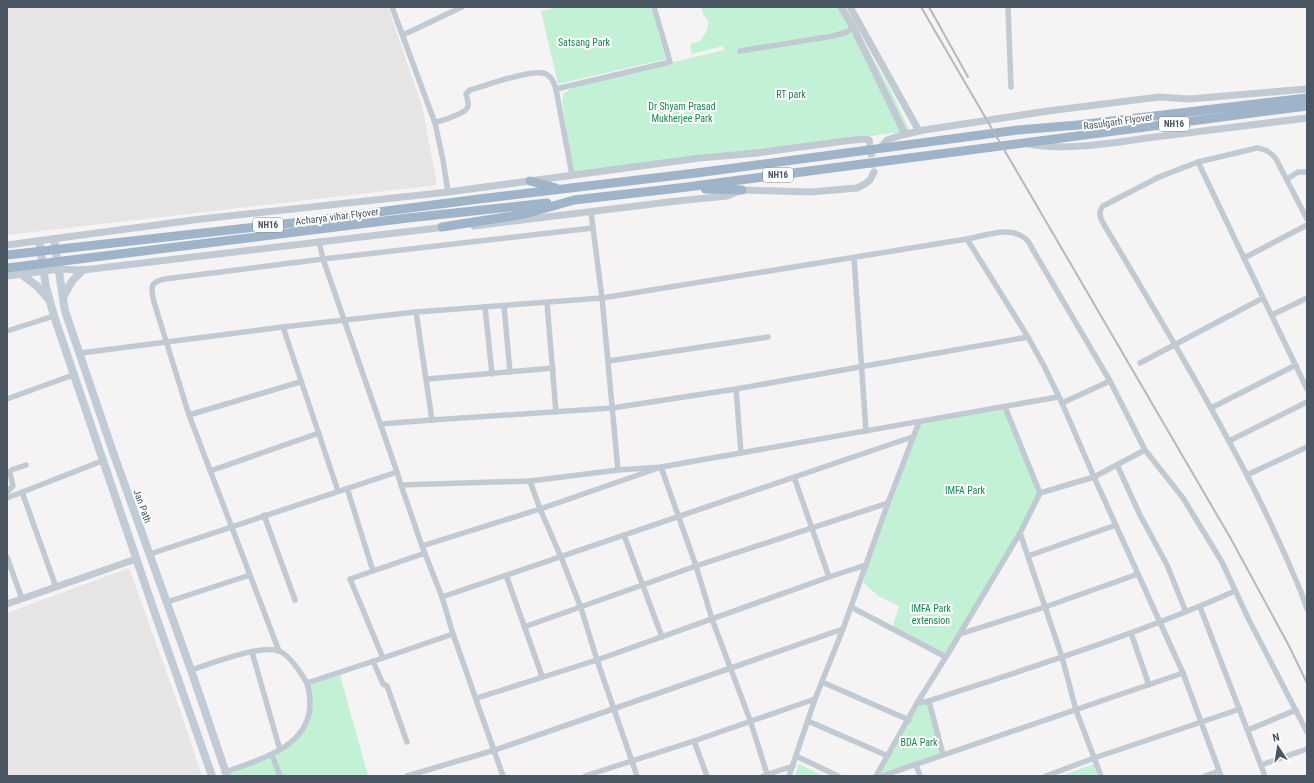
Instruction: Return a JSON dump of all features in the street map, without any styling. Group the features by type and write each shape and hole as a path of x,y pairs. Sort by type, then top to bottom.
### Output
{"highway":[{"name":"Rasulgarh Flyover","path":"879,149 967,136 1078,125 1307,98"},
{"name":"Rasulgarh Flyover","path":"1024,144 1307,106"},
{"name":"NH16","path":"574,200 1024,144"},
{"name":"NH16","path":"561,189 879,149"},
{"path":"530,181 561,189"},
{"path":"679,188 742,190"},
{"name":"Acharya vihar Flyover","path":"7,255 302,222 561,189"},
{"path":"442,227 525,214 574,200"},
{"name":"Acharya vihar Flyover","path":"7,268 377,221 501,209 574,200"}],"main road":[{"name":"Jan Path","path":"54,239 66,311 114,455 191,670 226,774"},
{"path":"39,241 49,301 102,461 212,776"},
{"path":"63,297 72,281 83,270"},
{"path":"21,274 36,286 49,301"}],"street":[{"path":"392,7 434,122 443,160 448,192"},
{"path":"403,35 462,7"},
{"path":"556,89 670,62 654,7"},
{"path":"841,7 853,27 905,134"},
{"path":"850,7 919,131"},
{"path":"1008,7 1011,87"},
{"path":"740,51 833,36 847,32 853,27"},
{"path":"434,122 464,112 468,107 466,94 468,91 534,72 547,74 552,78 556,89 572,175"},
{"path":"879,149 887,140 905,134 1048,111 1159,97 1189,99 1307,89"},
{"path":"1024,144 1059,146 1107,143 1307,118"},
{"path":"7,245 202,219 448,192 700,158 757,153 845,141 869,140"},
{"path":"1307,219 1272,153 1264,149 1257,148 1198,162 1159,177 1103,206 1100,209 1099,214 1211,408 1247,475 1302,592 1307,608"},
{"path":"1198,162 1263,298 1305,380 1307,389"},
{"path":"7,276 59,269 83,270 442,227 496,224 727,196 742,190 811,192 857,188 870,180 874,172"},
{"path":"1287,179 1298,172 1307,172"},
{"path":"591,212 609,361 618,470"},
{"path":"1244,258 1307,226"},
{"path":"226,774 272,755 292,742 302,731 309,717 311,704 307,683 293,663 279,651 210,471 189,415 167,343 152,289 153,284 157,281 324,259 593,228"},
{"path":"81,353 283,327 416,312 602,298 967,240 1008,231 1015,233 1026,240 1033,250 1110,381 1145,450 1183,498 1222,562 1235,591 1307,732"},
{"path":"967,240 1028,337 1044,366 1183,673 1220,774 1205,776"},
{"path":"319,241 344,320 381,424 424,553 442,597 453,634 477,698 503,776"},
{"path":"854,258 866,431"},
{"path":"1140,363 1263,298"},
{"path":"1272,315 1307,298"},
{"path":"547,303 556,412"},
{"path":"504,306 510,372"},
{"path":"485,307 492,374"},
{"path":"416,312 432,420"},
{"path":"7,331 54,316"},
{"path":"283,327 300,382 338,490"},
{"path":"609,361 768,336"},
{"path":"381,424 612,408 736,389 1028,337"},
{"path":"1211,408 1296,365"},
{"path":"427,379 553,368"},
{"path":"7,399 73,375"},
{"path":"1062,403 1110,381"},
{"path":"189,415 300,382"},
{"path":"736,389 741,453"},
{"path":"401,485 530,481 618,470 661,467 1058,397"},
{"path":"1229,441 1307,402"},
{"path":"1005,407 1040,493"},
{"path":"789,776 815,699 843,629 888,502 919,422"},
{"path":"210,471 319,433"},
{"path":"442,597 912,437"},
{"path":"1247,475 1307,447"},
{"path":"876,776 1020,533 1040,493 1094,477 1145,450"},
{"path":"7,498 102,461"},
{"path":"7,492 13,486 10,473 11,470 26,465"},
{"path":"1117,466 1140,515 1167,566 1186,612"},
{"path":"422,546 540,509 661,467"},
{"path":"661,467 696,566 712,619 750,720 765,775 793,766"},
{"path":"150,554 338,490 397,472"},
{"path":"794,477 829,577"},
{"path":"530,481 581,608 597,660 637,776"},
{"path":"347,488 373,571"},
{"path":"22,492 56,587"},
{"path":"524,627 696,566 888,502"},
{"path":"264,515 295,600"},
{"path":"1028,556 1116,525"},
{"path":"1020,533 1062,657 1076,710 1101,776"},
{"path":"624,536 662,637"},
{"path":"383,658 350,580 424,553"},
{"path":"7,557 22,599"},
{"path":"7,604 136,559"},
{"path":"477,698 542,676 597,660 866,565"},
{"path":"960,634 1045,607 1138,574"},
{"path":"167,602 250,575"},
{"path":"506,575 542,676"},
{"path":"918,703 929,701 1131,633 1200,607 1235,591"},
{"path":"851,607 946,657"},
{"path":"1200,607 1265,776"},
{"path":"407,776 495,750 614,710 843,629"},
{"path":"1131,633 1149,685"},
{"path":"307,683 453,634"},
{"path":"191,670 252,652 267,650 279,651"},
{"path":"252,652 280,750"},
{"path":"373,661 384,684 387,686 407,742"},
{"path":"882,776 1183,673"},
{"path":"822,682 909,720"},
{"path":"584,776 694,741 750,720 815,699"},
{"path":"929,701 943,755"},
{"path":"1046,776 1094,758 1240,709"},
{"path":"1248,730 1296,710"},
{"path":"808,721 888,756"},
{"path":"694,741 706,776"},
{"path":"1260,765 1307,748"},
{"path":"272,755 280,776"},
{"path":"796,756 838,776"},
{"path":"916,765 920,776"}],"shaded area":[{"path":"7,7 388,7 422,106 437,185 7,235"},
{"path":"129,568 202,776 7,776 7,613"}],"green space":[{"name":"Satsang Park","path":"561,7 651,7 666,59 558,84 541,11"},
{"path":"701,7 839,7 856,28 890,89 910,131 573,174 562,99 564,93 578,85 724,50 723,46 691,54 690,44 700,41 706,32 709,22 703,14"},
{"name":"IMFA Park","path":"1005,407 1040,493 946,657 892,629 899,606 878,596 864,583 866,565 919,422"},
{"path":"340,675 368,776 281,776 273,756 292,743 309,718 308,684"},
{"name":"BDA Park","path":"929,701 943,755 882,776 876,776 917,703"},
{"path":"272,756 279,776 228,776 227,773"},
{"path":"799,764 823,776 795,776"},
{"path":"1094,764 1098,776 1061,776"}],"tunnel":[{"path":"869,140 874,172"}],"railway":[{"path":"921,7 1231,539 1288,644 1307,683"},
{"path":"929,7 968,77"}],"park label":[{"name":"RT park","path":"791,94"},
{"name":"Dr Shyam Prasad Mukherjee Park","path":"682,112"},
{"name":"IMFA Park extension","path":"931,614"}]}
